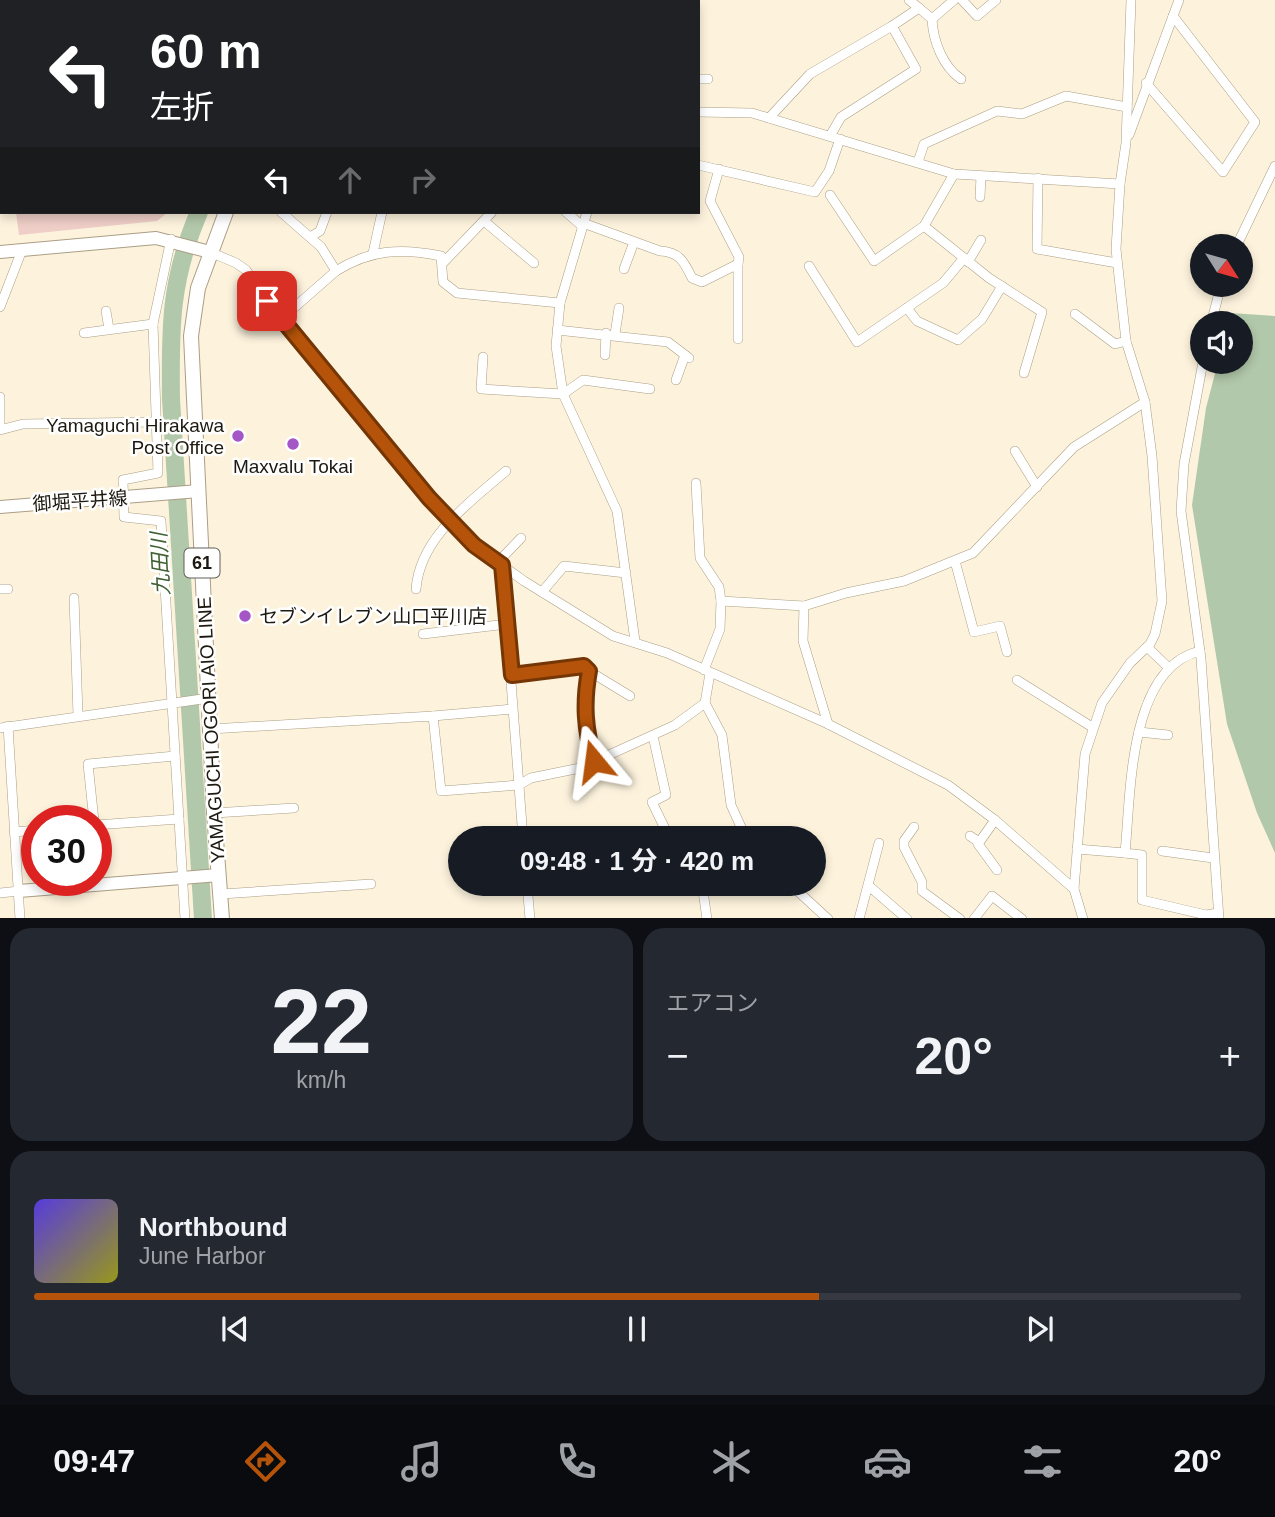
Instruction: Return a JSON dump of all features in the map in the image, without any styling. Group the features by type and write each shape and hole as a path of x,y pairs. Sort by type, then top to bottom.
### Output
{"main road":[{"name":"YAMAGUCHI OGORI AIO LINE","path":"222,918 221,894 214,876 211,729 204,698 199,491 191,337 205,250 225,214"}],"street":[{"path":"909,0 932,19"},
{"path":"954,0 932,19 932,29 946,67 961,79"},
{"path":"962,0 977,16 996,0"},
{"path":"1083,918 1074,889 1085,754 1092,727 1115,682 1147,647 1155,634 1160,617 1162,564 1145,402 1126,341 1117,263 1120,184 1126,143 1131,0"},
{"path":"1126,143 1179,0"},
{"path":"769,118 810,74 919,8"},
{"path":"1146,83 1223,172 1255,122 1173,16"},
{"path":"700,165 815,192 829,171 841,117 916,69 892,26"},
{"path":"918,162 924,144 997,111 1023,114 1066,96 1127,107"},
{"path":"700,112 752,113 954,174 1120,184"},
{"path":"1242,234 1275,166"},
{"path":"719,169 710,201 739,257 738,339"},
{"path":"830,195 870,264 924,226 954,174"},
{"path":"980,197 981,176"},
{"path":"1038,178 1037,249 1117,263"},
{"path":"283,214 310,237 337,271"},
{"path":"310,237 320,232 326,214"},
{"path":"373,253 382,214"},
{"path":"442,264 490,214"},
{"path":"569,214 583,225 660,251 673,252 684,260 692,278 702,282 738,264"},
{"path":"586,214 560,303 556,346 562,394 617,511 635,640"},
{"path":"484,220 534,263"},
{"path":"924,226 966,260 1042,312 1024,373"},
{"path":"0,252 140,238 173,240 236,262 246,270 281,320 474,545 613,636 635,640 828,724 948,785 995,820 1074,889"},
{"path":"173,240 153,324 158,473 123,480 123,499 124,517 161,521 185,878 185,918"},
{"path":"809,266 857,342 943,283 981,240"},
{"path":"624,270 634,242"},
{"path":"0,307 22,250"},
{"path":"281,320 337,271 354,260 373,253 410,250 441,256 443,282 457,293 560,303"},
{"path":"907,308 918,321 958,340 982,319 1002,286"},
{"path":"605,355 619,308"},
{"path":"106,311 109,329"},
{"path":"1074,314 1115,344 1126,341"},
{"path":"84,333 153,324"},
{"path":"557,330 668,342 687,356 676,380"},
{"path":"483,357 481,389 562,394 583,380 650,389"},
{"path":"1077,849 1142,855 1142,900 1219,916 1200,651 1181,511 1184,464 1201,374"},
{"path":"0,397 0,428 23,424 155,422"},
{"path":"721,601 804,606 846,593 904,581 973,553 1074,447 1145,402"},
{"path":"1015,451 1037,487"},
{"path":"416,589 418,568 450,520 506,471"},
{"path":"696,483 700,558 719,587 721,601 720,629 707,671 705,703 722,735 731,805 741,826"},
{"name":"御堀平井線","path":"0,507 199,491"},
{"path":"521,538 500,563 508,624 522,826"},
{"path":"955,561 974,632 1000,626 1007,652"},
{"path":"542,592 564,566 626,573"},
{"path":"74,598 78,715"},
{"path":"804,606 803,641 828,724"},
{"path":"423,634 508,624"},
{"path":"1147,647 1170,668"},
{"path":"1125,853 1139,732 1157,680 1187,654 1200,651"},
{"path":"512,675 584,666 630,696"},
{"path":"589,671 584,698 585,727 594,761"},
{"path":"1017,680 1092,727"},
{"path":"20,918 15,832 4,727 204,698"},
{"path":"433,716 441,791 519,785 531,778 580,768 675,725 705,703"},
{"path":"211,729 512,709"},
{"path":"1139,732 1168,735"},
{"path":"653,736 666,795 652,802 664,826"},
{"path":"93,805 88,764 175,756"},
{"path":"214,813 294,808"},
{"path":"112,822 179,819"},
{"path":"979,842 995,820"},
{"path":"915,827 904,841 904,847 922,882 922,891 959,918"},
{"path":"15,832 21,831"},
{"path":"970,836 979,842 997,870"},
{"path":"859,918 879,843"},
{"path":"1162,851 1213,858"},
{"path":"0,893 214,876"},
{"path":"221,894 371,884"},
{"path":"869,886 906,918"},
{"path":"528,896 530,918"},
{"path":"704,896 707,918"},
{"path":"803,896 827,918"},
{"path":"975,918 992,896 1021,918"}],"shaded area":[{"path":"16,214 166,214 157,221 19,235"},
{"path":"1253,314 1275,316 1275,853 1257,813 1227,724 1192,505 1206,408 1215,374 1253,374"}],"waterway":[{"name":"九田川","path":"198,214 177,282 172,326 171,399 203,918"}],"place":[{"name":"Yamaguchi Hirakawa Post Office","path":"238,436"},
{"name":"Maxvalu Tokai","path":"293,444"},
{"name":"セブンイレブン山口平川店","path":"245,616"}],"route":[{"path":"267,301 429,498 474,545 502,565 512,675 584,666 589,671 584,698 585,727 594,761"}]}
